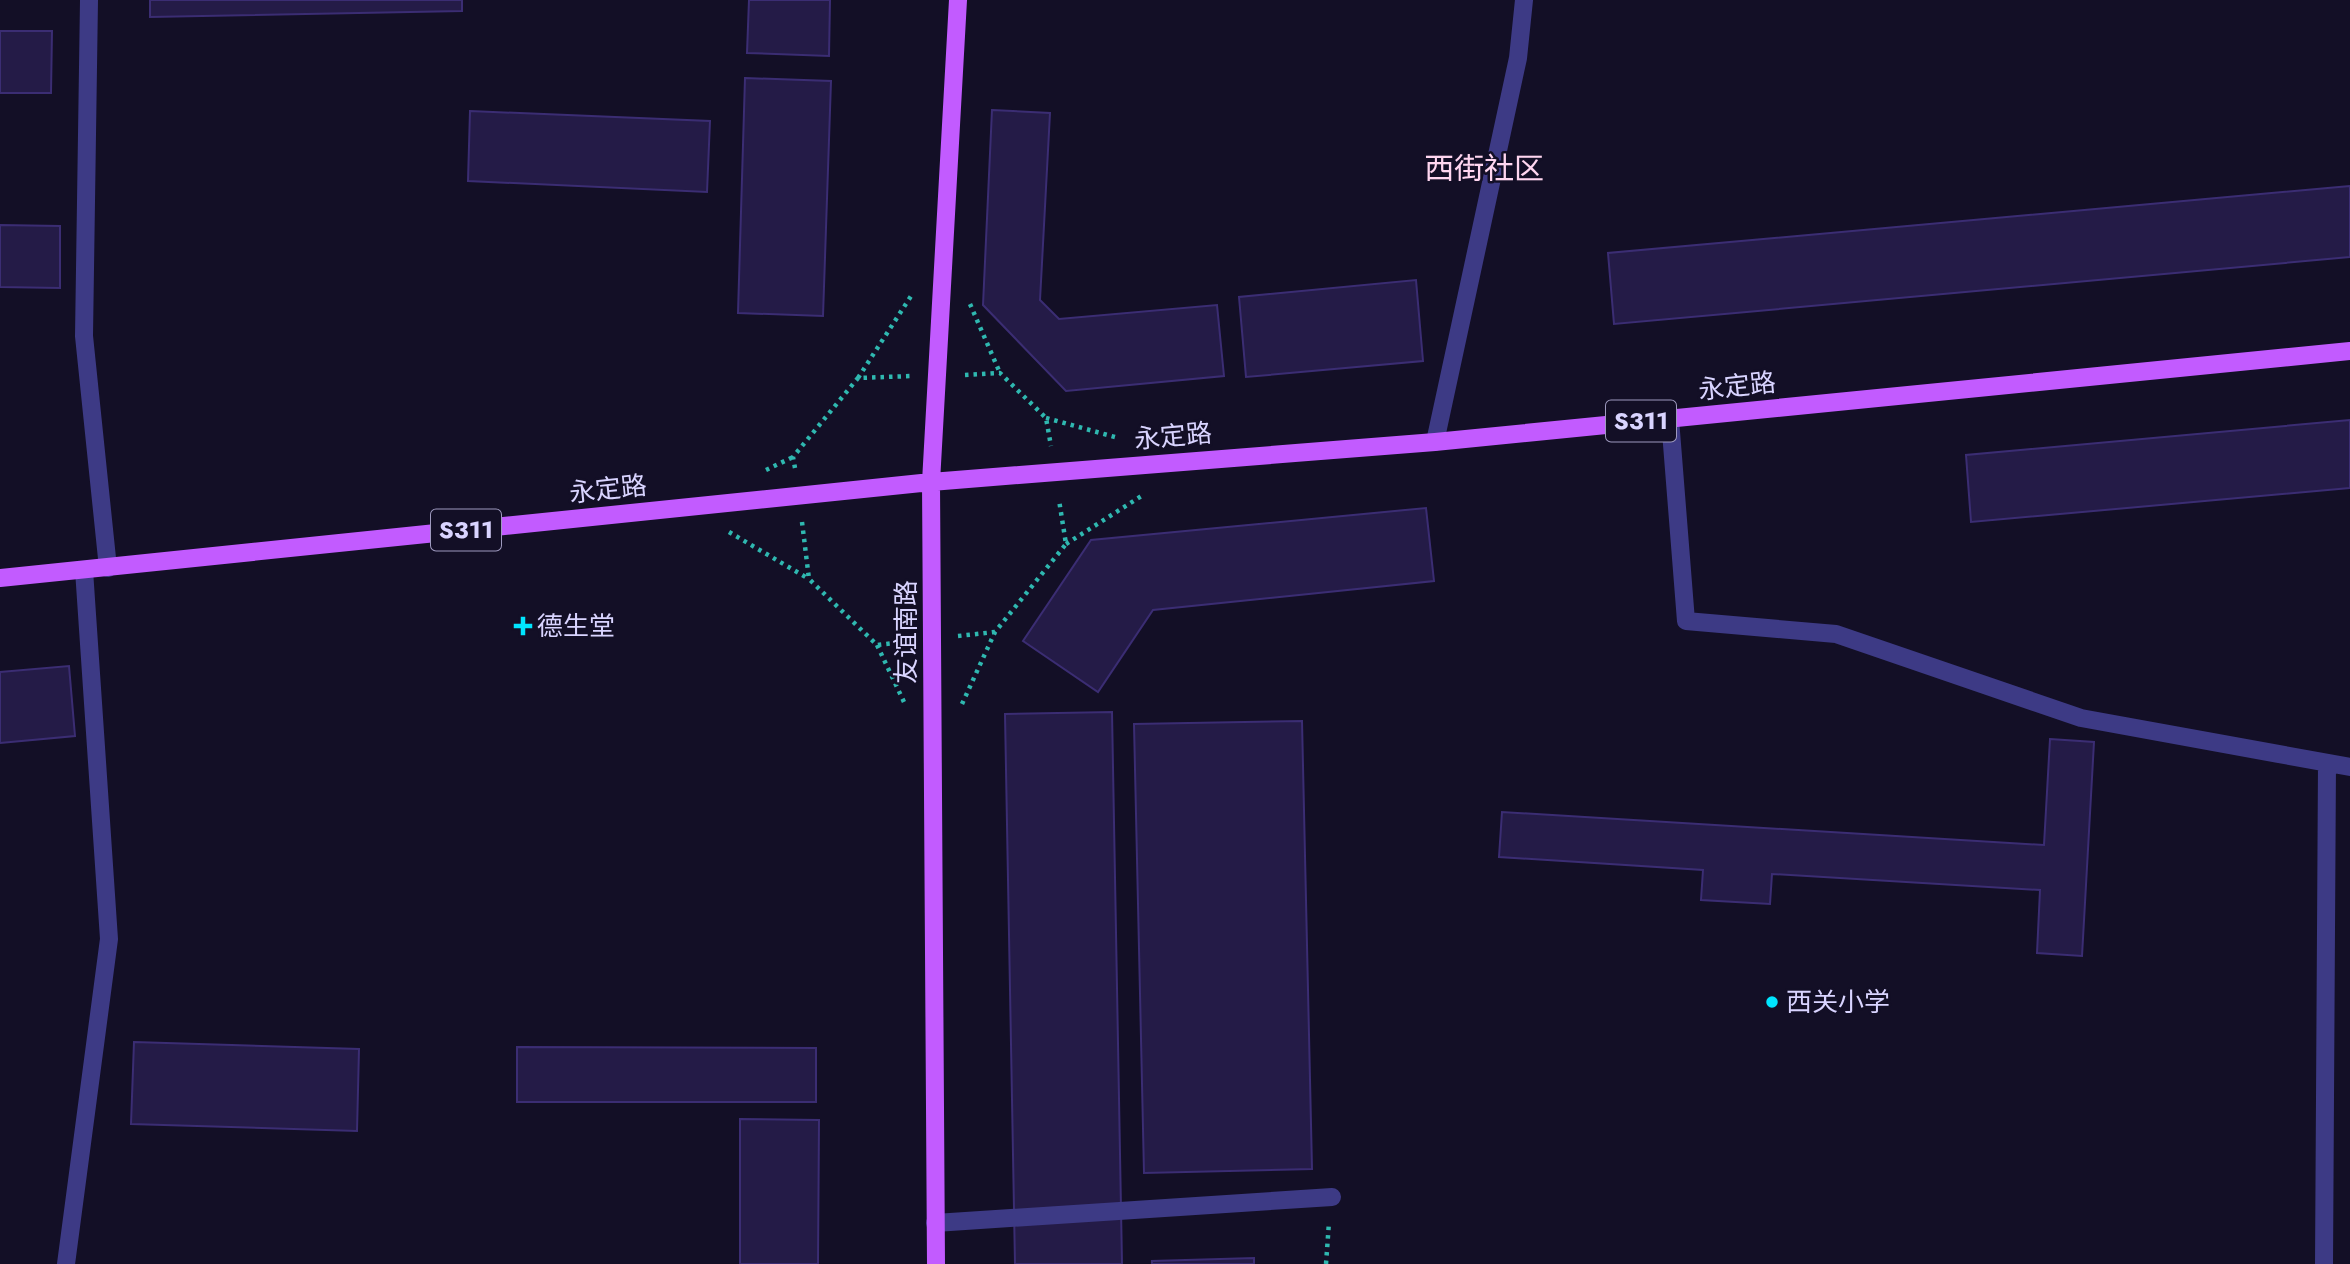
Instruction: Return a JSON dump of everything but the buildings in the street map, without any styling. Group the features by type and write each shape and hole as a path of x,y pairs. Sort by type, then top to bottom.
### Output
{"main road":[{"name":"友谊南路","path":"936,1264 931,482 958,0"},
{"name":"永定路","path":"0,578 931,482 1435,442 2350,351"}],"street":[{"path":"89,0 84,335 108,568"},
{"path":"1435,442 1518,58 1524,0"},
{"path":"1670,419 1686,621 1836,634 2081,718 2350,768"},
{"path":"66,1264 110,939 84,570"},
{"path":"2324,1264 2327,763"},
{"path":"935,1223 1332,1197"}],"path":[{"path":"858,378 916,289"},
{"path":"967,296 1000,373"},
{"path":"1066,544 1153,488"},
{"path":"686,508 809,579"},
{"path":"956,715 995,632"},
{"path":"1325,1264 1332,1197"}],"place":[{"name":"德生堂","path":"523,626"},
{"name":"西关小学","path":"1772,1002"}],"district":[{"name":"西街社区","path":"1484,169"}]}
